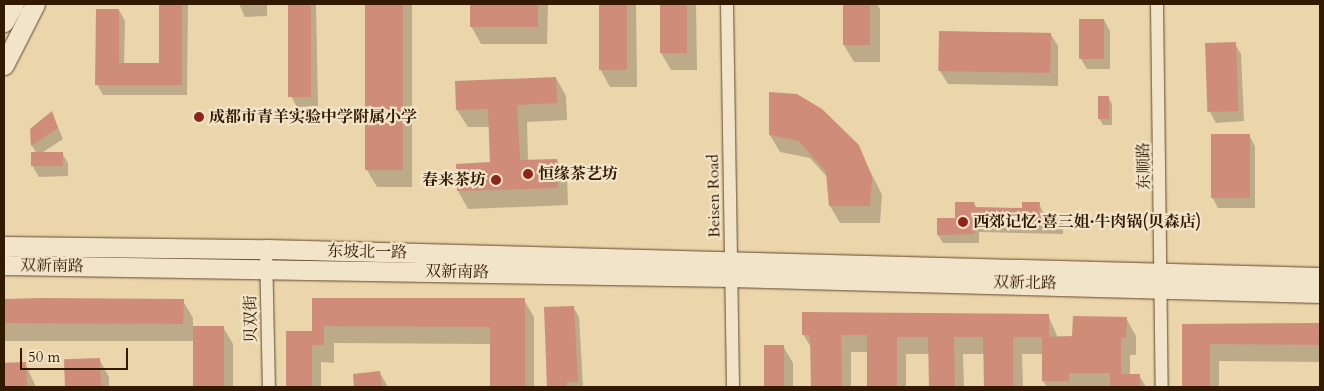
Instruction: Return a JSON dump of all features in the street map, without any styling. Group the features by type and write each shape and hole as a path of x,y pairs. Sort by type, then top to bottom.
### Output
{"street":[{"path":"4,22 14,4"},
{"path":"4,65 35,4"},
{"name":"Beisen Road","path":"727,4 733,387"},
{"name":"东顺路","path":"1157,4 1162,387"},
{"name":"东坡北一路","path":"4,246 266,249 731,269"},
{"name":"贝双街","path":"266,249 269,387"},
{"name":"双新南路","path":"4,265 266,268 731,269"},
{"name":"双新北路","path":"731,269 1162,279 1320,277"},
{"name":"双新北路","path":"1162,279 1320,293"}],"building":[{"path":"159,4 182,4 182,85 95,85 96,9 119,9 119,63 159,63"},
{"path":"288,4 311,4 311,97 288,97"},
{"path":"365,4 403,4 403,170 365,170"},
{"path":"470,4 538,4 538,27 470,27"},
{"path":"599,4 627,4 627,70 599,70"},
{"path":"660,4 687,4 687,53 660,53"},
{"path":"843,4 870,4 870,45 843,45"},
{"path":"1079,19 1104,19 1104,59 1079,59"},
{"path":"939,31 1051,33 1050,73 938,71"},
{"path":"1236,42 1238,111 1207,112 1205,43"},
{"path":"556,77 557,103 517,105 520,160 557,159 558,188 457,191 456,164 490,162 488,109 456,110 455,81"},
{"path":"769,92 797,94 822,109 859,145 872,177 870,206 829,206 826,172 799,141 769,135"},
{"path":"1098,96 1109,96 1109,119 1098,119"},
{"path":"52,111 58,128 31,146 30,129"},
{"path":"1211,134 1250,134 1250,198 1211,198"},
{"path":"31,152 63,152 63,166 31,166"},
{"path":"955,202 974,202 975,207 1022,208 1022,202 1040,202 1039,213 1059,213 1059,225 975,224 975,234 937,235 937,218 955,218"},
{"path":"312,298 525,298 525,387 490,387 490,327 324,326 324,345 312,345 312,387 286,387 286,331 312,331"},
{"path":"4,299 184,299 183,324 4,323"},
{"path":"574,306 578,382 567,382 567,387 547,387 544,307"},
{"path":"802,312 1049,314 1049,337 1013,337 1013,387 984,387 983,337 954,337 955,387 929,387 928,337 897,337 897,387 867,387 867,335 841,335 842,387 811,387 810,335 802,335"},
{"path":"1073,316 1127,317 1126,338 1121,338 1121,374 1140,374 1140,387 1110,387 1110,373 1069,373 1069,381 1042,381 1042,337 1072,336"},
{"path":"1320,323 1320,345 1210,344 1210,387 1182,387 1182,324"},
{"path":"193,326 224,326 224,387 193,387"},
{"path":"764,345 784,345 784,387 764,387"},
{"path":"100,358 101,387 65,387 64,359"},
{"path":"26,362 27,387 5,387 4,363"},
{"path":"380,371 382,387 354,387 353,374"}],"place":[{"name":"成都市青羊实验中学附属小学","path":"199,117"},
{"name":"恒缘茶艺坊","path":"528,174"},
{"name":"春来茶坊","path":"496,180"},
{"name":"西郊记忆·喜三姐·牛肉锅(贝森店)","path":"963,222"}]}
